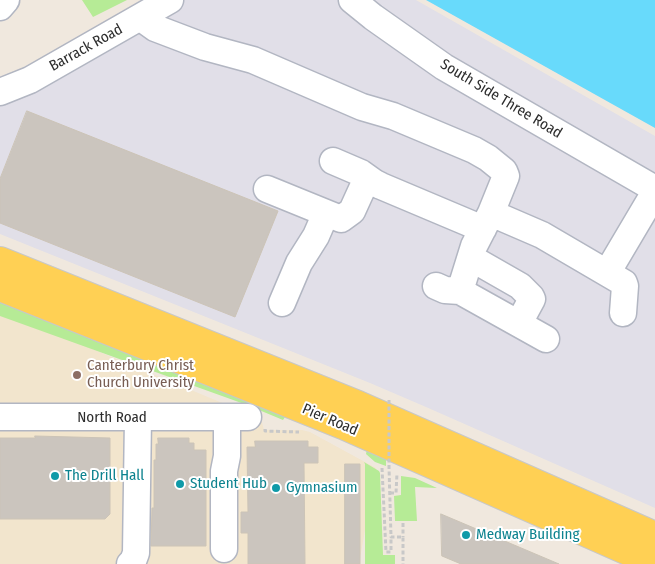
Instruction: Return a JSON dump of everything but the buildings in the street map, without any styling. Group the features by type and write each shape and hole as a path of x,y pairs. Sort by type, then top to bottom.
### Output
{"main road":[{"name":"Pier Road","path":"0,261 358,405 655,536"},
{"name":"Pier Road","path":"0,287 343,425 655,563"}],"street":[{"path":"0,7 6,0"},
{"name":"Barrack Road","path":"0,92 30,80 170,0"},
{"name":"South Side Three Road","path":"352,0 373,18 444,67 655,190"},
{"path":"144,16 148,24 155,28 204,47 253,60 362,107 394,116 474,150 488,158 506,173 506,176 470,258 448,289 518,323 546,339"},
{"path":"333,161 361,173 381,186 487,221 542,235 624,283 623,313"},
{"path":"267,189 341,219 350,213 362,188 370,180"},
{"path":"607,273 655,190"},
{"path":"282,303 298,263 316,236 326,213"},
{"path":"470,258 523,288 531,297 532,299 518,323"},
{"name":"North Road","path":"0,417 246,420"},
{"path":"130,564 136,553 138,418"},
{"path":"224,549 224,471 227,456 227,430 246,420"}],"path":[{"path":"382,468 386,552 391,552 389,400"},
{"path":"246,420 265,431 307,432"},
{"path":"378,466 402,471"},
{"path":"390,493 396,493 397,475"},
{"path":"403,564 404,523"},
{"path":"392,537 404,537"}],"shaded area":[{"path":"156,0 416,0 655,136 655,508 370,383 0,234 0,81"},
{"path":"0,314 85,346 261,419 264,430 302,430 310,432 376,468 359,564 0,564"}],"green space":[{"path":"82,0 127,0 93,17"},
{"path":"0,299 284,414 285,417 283,420 247,405 0,316"},
{"path":"367,449 386,458 386,466 375,462 366,454"},
{"path":"364,462 380,473 383,555 395,555 395,564 365,564"},
{"path":"401,476 415,478 437,488 415,487 417,521 395,521 394,496 401,495"}],"water":[{"path":"426,0 655,0 655,128"}],"place":[{"name":"Canterbury Christ Church University","path":"77,375"},
{"name":"The Drill Hall","path":"55,476"},
{"name":"Student Hub","path":"180,484"},
{"name":"Gymnasium","path":"276,488"},
{"name":"Medway Building","path":"466,535"}]}
